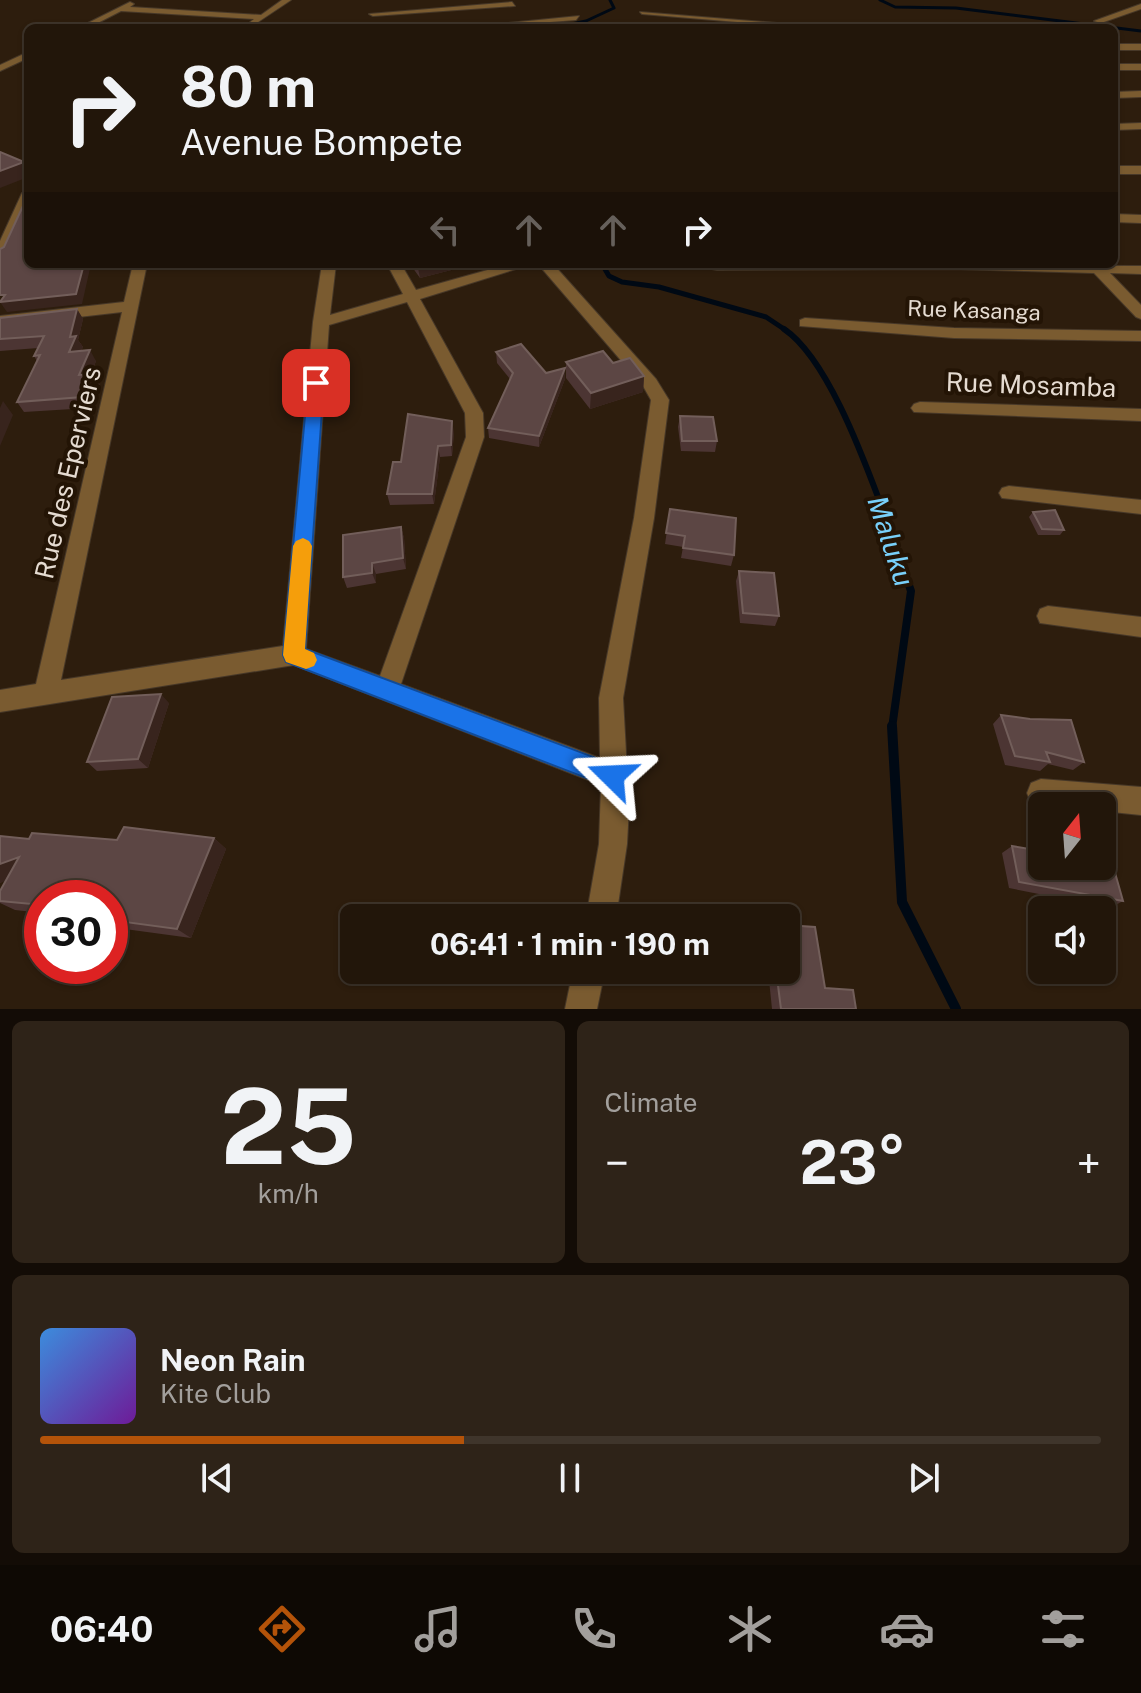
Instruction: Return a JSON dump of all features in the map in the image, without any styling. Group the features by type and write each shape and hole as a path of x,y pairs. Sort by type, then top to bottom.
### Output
{"street":[{"path":"90,24 137,0"},
{"path":"178,20 213,0"},
{"path":"251,24 287,0"},
{"path":"476,3 493,24"},
{"path":"368,24 374,17 476,3 512,4"},
{"path":"1098,21 1141,6"},
{"path":"120,9 262,17"},
{"path":"514,24 576,18"},
{"path":"542,21 548,24"},
{"path":"1118,47 1141,47"},
{"path":"0,68 24,57"},
{"path":"1118,67 1141,67"},
{"path":"1118,95 1141,94"},
{"path":"1118,127 1141,126"},
{"path":"1118,170 1141,170"},
{"path":"0,256 24,202"},
{"path":"1118,218 1141,219"},
{"name":"Rue des Eperviers","path":"46,694 139,268"},
{"path":"294,655 321,322 328,268"},
{"path":"387,690 475,437 476,426 474,413 396,268"},
{"path":"321,322 511,268"},
{"path":"549,268 650,383 660,400 644,518 611,698 615,807 613,844 603,904"},
{"path":"1097,268 1141,314"},
{"path":"1111,268 1141,270"},
{"path":"0,321 132,306"},
{"name":"Rue Kasanga","path":"805,323 954,333 1141,336"},
{"name":"Rue Mosamba","path":"920,408 1141,415"},
{"path":"1009,493 1141,507"},
{"path":"1048,616 1141,627"},
{"path":"0,701 294,655 612,776"},
{"path":"1116,799 1141,801"},
{"path":"581,1009 586,984"}],"lane":[{"path":"642,13 777,24"}],"building":[{"path":"0,152 24,162 0,171"},
{"path":"24,204 24,268 83,268 76,294 0,302 5,295 0,295 0,249 4,247"},
{"path":"77,309 70,337 76,336 69,352 90,350 79,375 94,374 83,397 17,402 40,355 34,356 44,336 0,339 0,318"},
{"path":"521,344 546,373 565,368 539,436 488,428 513,373 496,352"},
{"path":"603,351 613,363 630,358 644,376 591,393 566,362"},
{"path":"408,414 452,421 451,445 438,446 432,494 387,494 393,462 401,462"},
{"path":"680,416 713,417 717,441 682,441"},
{"path":"670,509 736,518 734,555 683,548 685,536 666,533"},
{"path":"1055,510 1064,530 1042,529 1033,512"},
{"path":"401,527 403,558 372,563 372,573 343,577 343,535"},
{"path":"739,571 774,573 779,616 743,613"},
{"path":"161,694 138,759 87,762 112,697"},
{"path":"1001,715 1071,720 1084,762 1046,752 1050,762 1015,756"},
{"path":"124,827 214,838 177,929 128,922 128,880 24,880 24,903 0,901 0,891 19,857 0,864 0,836 29,839 32,833 117,840"},
{"path":"1012,846 1028,849 1028,880 1116,880 1116,876 1123,901 1116,900 1116,896 1096,896 1019,882"},
{"path":"800,926 815,927 825,988 853,990 856,1009 781,1009 778,984 800,984"}],"waterway":[{"name":"Maluku","path":"571,24 614,8 610,0"},
{"path":"880,0 895,7 956,8 1085,24"},
{"path":"1118,28 1141,31"},
{"name":"Maluku","path":"604,268 609,276 622,282 659,287 766,317 784,329"},
{"name":"Maluku","path":"784,329 800,343 829,385 854,436 881,505"},
{"name":"Maluku","path":"880,503 911,591 892,727"},
{"name":"Maluku","path":"892,727 902,902 956,1009"}],"slow traffic":[{"path":"303,546 294,655 306,660"}],"route":[{"path":"316,383 294,655 612,776"}]}
